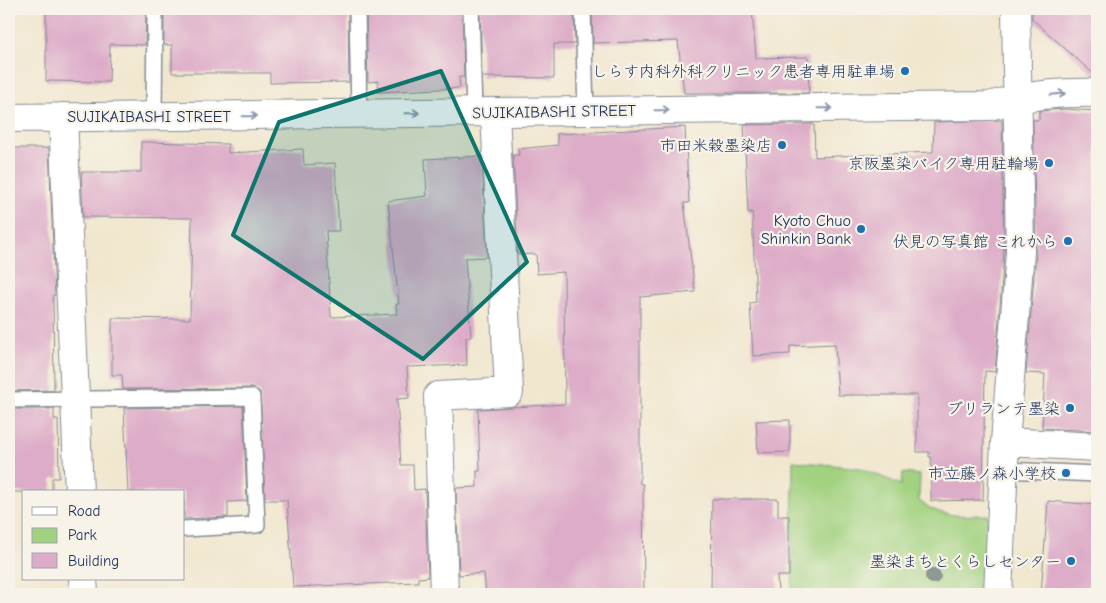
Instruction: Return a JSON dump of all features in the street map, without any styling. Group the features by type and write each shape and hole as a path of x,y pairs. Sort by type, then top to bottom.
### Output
{"street":[{"path":"998,594 1005,442 1020,252 1019,97 1016,9"},
{"name":"SUJIKAIBASHI STREET","path":"9,118 989,106 1019,97 1072,92 1097,93"},
{"path":"444,594 438,396 509,392 485,112"},
{"path":"63,117 79,490"},
{"path":"1005,442 1097,447"},
{"path":"83,580 84,594"}],"lane":[{"path":"154,117 155,9"},
{"path":"357,9 359,114"},
{"path":"471,9 485,112"},
{"path":"583,9 586,111"},
{"path":"9,400 252,397 258,525 185,529"},
{"path":"1004,470 1097,474"}],"highlighted area":[{"path":"441,71 527,262 423,359 233,235 279,122"}],"green space":[{"path":"793,461 861,468 901,485 903,473 920,475 919,501 928,507 952,515 988,515 983,594 792,594"}],"building":[{"path":"46,9 146,9 145,45 110,44 109,82 46,81"},
{"path":"164,9 348,9 349,82 270,83 270,73 172,73 172,45 164,45"},
{"path":"366,9 462,9 464,77 459,77 460,88 378,92 378,81 368,82"},
{"path":"480,9 574,9 575,44 554,44 554,78 482,77"},
{"path":"592,9 752,9 756,58 808,57 809,93 684,93 678,41 593,43"},
{"path":"1032,9 1097,9 1097,77 1032,19"},
{"path":"1064,109 1097,111 1097,431 1042,428 1045,374 1026,373 1036,253 1033,120 1039,120 1039,111"},
{"path":"1002,120 1004,252 995,372 985,371 983,500 931,501 931,457 929,457 929,452 917,452 917,395 838,395 835,344 790,346 790,354 753,356 750,303 756,302 752,212 748,213 744,125 814,124 815,157 933,152 934,122"},
{"path":"685,127 689,203 684,203 695,292 640,297 640,484 643,484 644,594 486,594 484,573 459,575 456,488 477,487 477,471 480,471 478,409 565,404 564,272 537,274 536,254 518,255 513,155 519,155 518,149 558,145 557,134"},
{"path":"141,142 228,144 228,153 303,149 304,165 335,163 339,231 326,231 331,317 397,314 396,304 399,304 388,201 427,196 425,159 482,156 487,257 465,258 471,337 466,337 467,365 407,367 409,398 397,399 401,465 413,465 414,490 425,489 428,577 418,578 418,582 293,587 287,500 265,500 260,392 252,388 123,389 122,375 112,375 112,318 190,319 192,218 83,217 81,172 141,172"},
{"path":"9,148 49,148 55,295 53,295 54,390 9,391"},
{"path":"243,406 247,501 228,502 228,517 185,519 185,490 128,490 124,408"},
{"path":"9,409 54,409 54,419 58,419 59,478 52,478 52,490 9,492"},
{"path":"790,420 790,452 758,453 756,421"},
{"path":"712,499 778,499 778,516 789,516 789,576 777,576 778,592 711,591"},
{"name":"墨染まちとくらしセンター","path":"1048,501 1097,505 1097,594 1041,594"}],"place":[{"name":"しらす内科外科クリニック患者専用駐車場","path":"905,71"},
{"name":"市田米穀墨染店","path":"782,145"},
{"name":"京阪墨染バイク専用駐輪場","path":"1049,163"},
{"name":"Kyoto Chuo Shinkin Bank","path":"861,229"},
{"name":"伏見の写真館 これから","path":"1068,241"},
{"name":"ブリランテ墨染","path":"1070,408"},
{"name":"市立藤ノ森小学校","path":"1066,473"},
{"name":"墨染まちとくらしセンター","path":"1071,561"}]}
